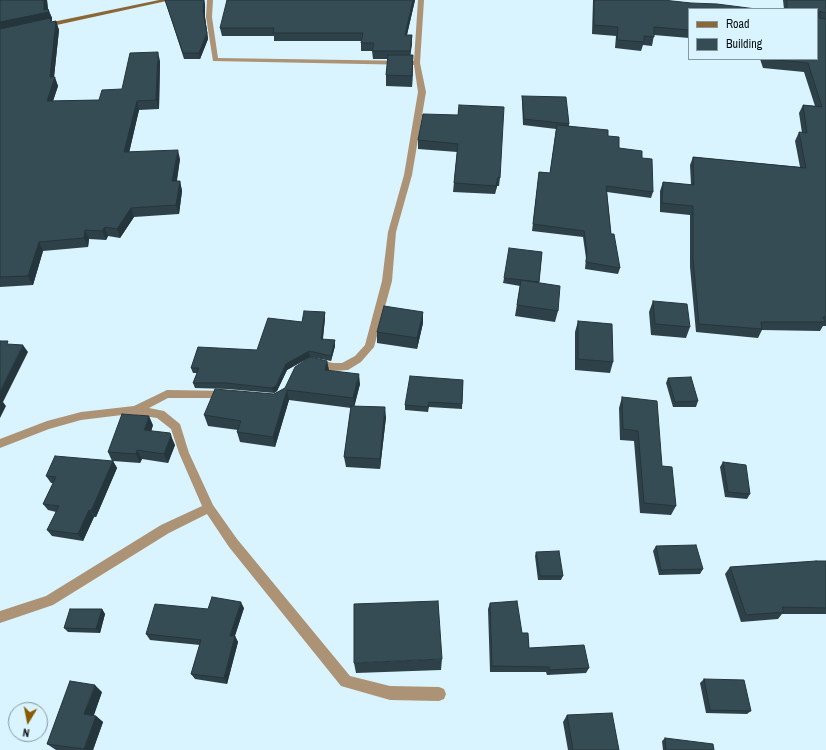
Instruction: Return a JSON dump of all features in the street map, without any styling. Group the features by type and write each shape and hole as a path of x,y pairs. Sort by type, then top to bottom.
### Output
{"main road":[{"path":"38,27 168,0"}],"street":[{"path":"210,0 209,17 215,60 417,63"},
{"path":"304,366 310,362 333,367 344,367 358,359 369,347 387,281 392,232 408,175 422,92 417,63 421,0"},
{"path":"135,410 166,394 234,395"},
{"path":"0,444 46,425 81,416 130,410 160,414 176,427 184,453 209,508 233,543 346,681 390,693 439,694"},
{"path":"0,618 49,601 166,529 209,508"}],"building":[{"path":"0,0 44,0 44,10 48,9 49,12 0,22"},
{"path":"165,0 204,0 203,12 207,33 199,53 183,53"},
{"path":"227,0 413,0 405,35 412,35 410,51 372,51 374,43 361,43 363,33 273,33 274,28 220,28"},
{"path":"594,0 663,0 748,8 688,8 688,30 654,27 654,37 644,36 644,42 617,40 618,27 594,25"},
{"path":"787,0 826,0 826,13 819,11 819,18 826,19 826,317 823,317 825,322 761,322 762,329 699,324 693,259 693,206 662,203 663,182 694,185 693,157 806,168 799,132 807,133 803,105 822,107 808,63 776,60 818,60 818,8 787,8"},
{"path":"50,18 51,22 56,21 50,77 55,77 47,101 99,100 102,90 122,89 130,53 158,52 156,100 137,101 124,152 178,150 172,181 180,181 176,205 131,208 117,229 105,227 102,231 85,230 84,238 39,242 28,276 0,277 0,29"},
{"path":"388,55 413,55 412,76 386,75"},
{"path":"522,96 566,97 569,124 524,119"},
{"path":"459,105 504,107 500,178 498,177 496,186 454,183 458,144 418,140 423,114 458,115"},
{"path":"557,125 608,130 608,136 619,137 619,148 642,151 642,158 652,159 653,192 606,186 611,234 614,234 620,268 586,262 587,252 584,231 533,224 539,172 550,173"},
{"path":"509,248 542,252 539,282 504,278"},
{"path":"521,280 560,286 558,311 517,305"},
{"path":"653,301 687,304 690,327 655,324"},
{"path":"384,306 423,312 417,338 377,332"},
{"path":"304,311 325,312 321,339 335,340 331,356 309,351 286,364 276,386 272,388 226,383 193,383 199,368 191,368 198,347 257,350 268,318 302,322"},
{"path":"578,321 612,324 613,362 578,359"},
{"path":"0,341 8,341 7,344 23,345 0,391"},
{"path":"310,357 327,361 325,370 359,374 353,398 287,390 273,437 237,432 241,421 204,415 215,389 274,394 285,388 295,367"},
{"path":"410,376 463,380 462,404 429,402 428,407 405,405"},
{"path":"691,377 698,401 675,402 668,378"},
{"path":"622,397 657,401 662,466 672,467 676,506 644,503 638,431 623,429"},
{"path":"351,406 385,407 380,459 344,457"},
{"path":"122,414 149,416 144,430 170,433 171,436 164,454 137,450 136,454 108,452"},
{"path":"55,456 113,461 91,511 89,510 78,534 47,530 59,506 43,504 56,477 46,476"},
{"path":"723,462 746,465 750,494 728,492"},
{"path":"696,545 703,569 661,570 656,546"},
{"path":"559,551 563,576 540,576 536,552"},
{"path":"826,561 826,608 782,607 784,612 746,615 730,567"},
{"path":"212,597 241,602 230,636 235,636 224,678 191,674 201,640 146,634 155,604 208,609"},
{"path":"438,601 442,659 354,663 354,604"},
{"path":"517,601 522,633 528,633 529,648 584,645 589,668 549,670 549,667 492,666 490,603"},
{"path":"70,609 102,609 96,629 64,628"},
{"path":"704,679 744,680 751,711 710,710"},
{"path":"70,681 95,685 84,714 96,716 84,749 47,744"},
{"path":"612,713 619,750 573,750 567,715"},
{"path":"665,738 713,744 714,750 666,750"}]}
